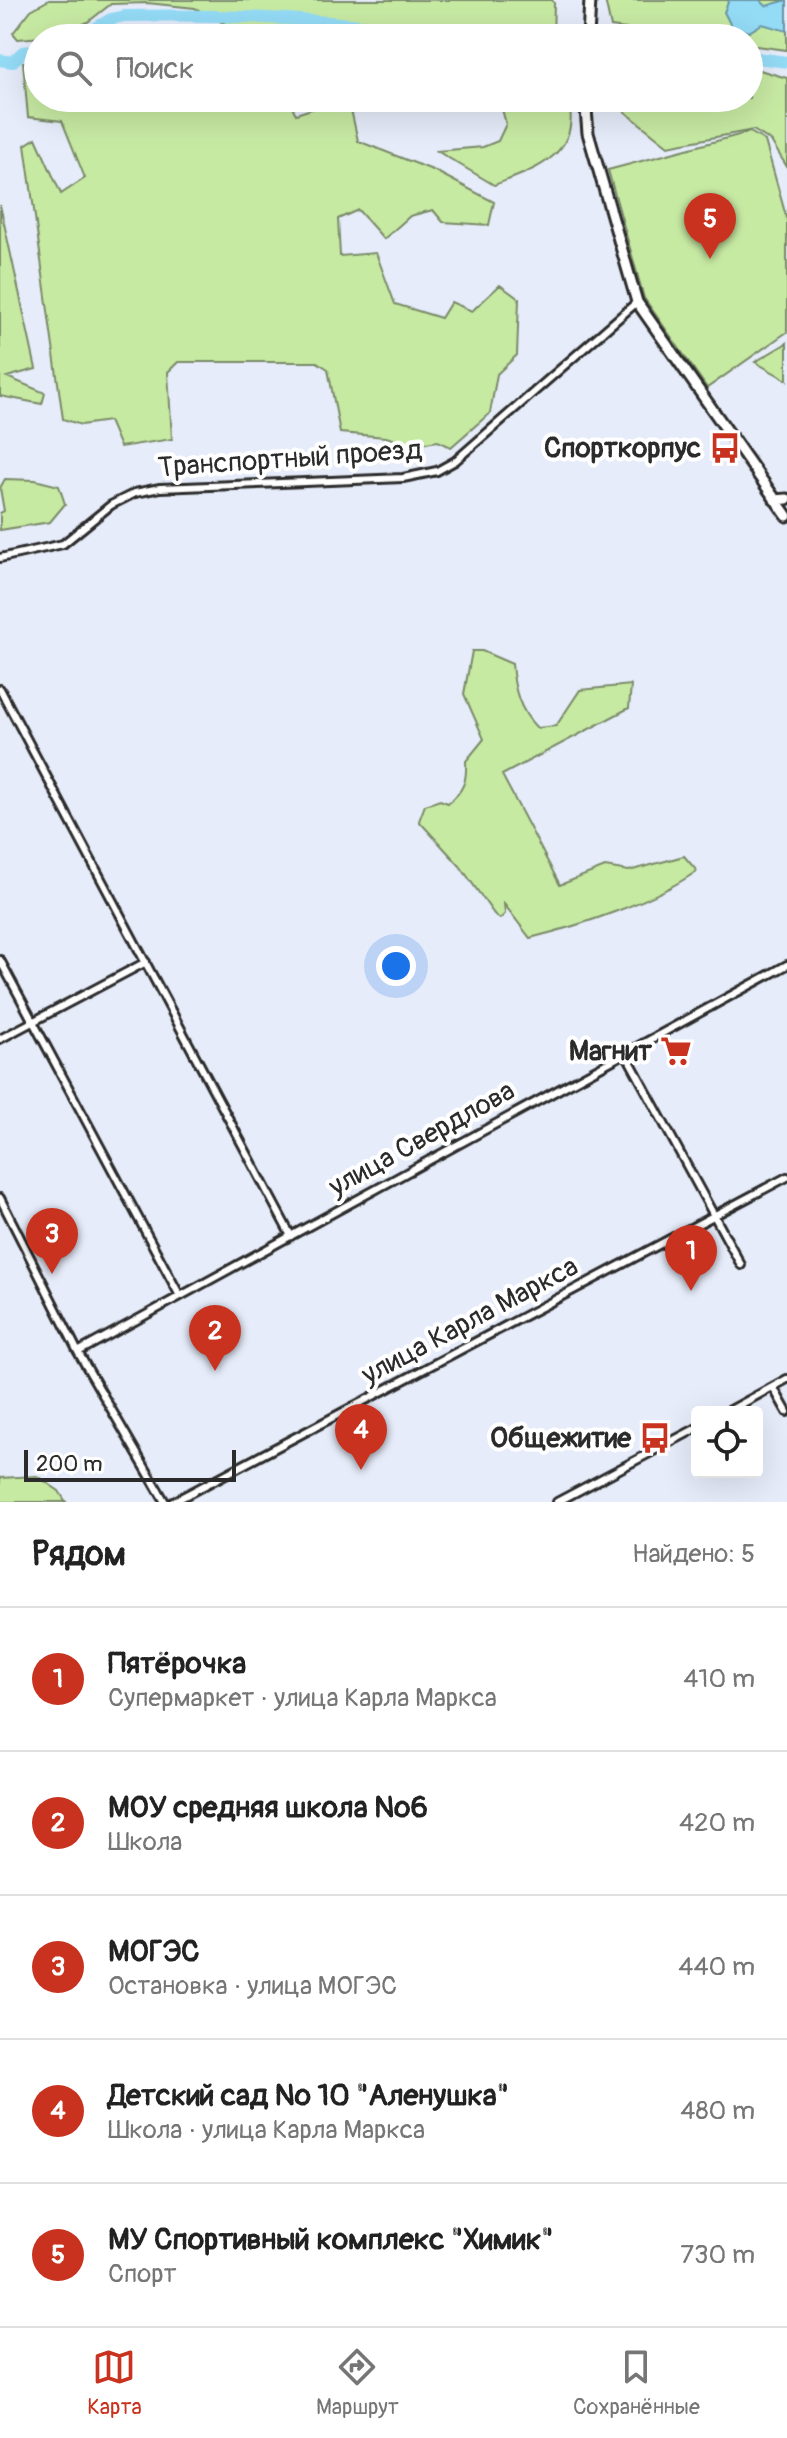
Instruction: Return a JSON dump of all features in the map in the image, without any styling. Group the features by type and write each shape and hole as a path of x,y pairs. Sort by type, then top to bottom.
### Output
{"street":[{"path":"589,24 590,0"},
{"path":"586,112 588,133 637,302 787,516"},
{"name":"Транспортный проезд","path":"0,558 63,544 111,505 135,493 160,488 403,478 437,471 478,442 637,302"},
{"path":"775,500 787,499"},
{"path":"0,689 291,1236"},
{"path":"0,960 180,1296"},
{"path":"0,1039 146,962"},
{"name":"улица Свердлова","path":"78,1352 787,965"},
{"path":"625,1052 741,1265"},
{"name":"улица Карла Маркса","path":"173,1502 787,1177"},
{"path":"0,1198 78,1352 165,1502"},
{"path":"738,1406 787,1379"},
{"path":"773,1387 787,1412"},
{"path":"557,1502 691,1431"}],"green space":[{"path":"49,0 552,0 554,3 553,24 225,24 195,8 147,3 111,4 83,24 24,24 24,39 18,39 13,33 31,10"},
{"path":"605,0 787,0 787,50 763,47 763,24 610,24"},
{"path":"763,71 787,78 787,167 771,141 753,130 668,146 625,112 763,112"},
{"path":"28,112 350,112 358,141 435,171 494,202 489,225 443,222 433,210 410,216 384,239 358,210 338,219 340,256 376,253 395,304 441,318 451,302 472,311 500,285 519,299 517,355 497,374 490,413 451,447 438,441 413,445 386,437 340,433 328,369 317,362 178,362 168,372 172,439 120,447 109,421 81,425 63,419 25,145 36,138 61,194 85,178 62,121 28,117"},
{"path":"503,112 570,112 571,117 569,133 552,157 525,173 494,185 437,151 483,147 498,141 506,124"},
{"path":"750,132 765,141 787,220 787,332 707,388 644,298 608,170"},
{"path":"0,205 36,369 7,377 45,393 42,404 0,396"},
{"path":"787,343 787,380 755,362"},
{"path":"5,479 35,480 59,486 65,504 50,522 0,530 0,513 4,511 0,488"},
{"path":"472,651 482,651 512,664 518,699 537,728 556,726 580,690 631,685 629,708 502,775 560,885 605,867 629,871 684,856 697,871 660,893 616,911 530,938 504,904 505,914 500,919 494,914 460,866 419,821 425,805 440,800 448,803 458,794 465,779 466,761 484,739 464,694"},
{"path":"37,1476 59,1491 66,1502 0,1502 0,1478"}],"water":[{"path":"729,0 760,0 766,6 787,0 787,31 763,24 730,24 724,12"}],"waterway":[{"path":"103,24 125,16 228,16 350,24"},
{"path":"0,60 12,62 24,52"},
{"path":"763,59 787,62"}],"place":[{"name":"МУ Спортивный комплекс \"Химик\"","path":"710,259"},
{"name":"Спорткорпус","path":"725,448"},
{"name":"Магнит","path":"676,1051"},
{"name":"МОГЭС","path":"52,1274"},
{"name":"Пятёрочка","path":"691,1291"},
{"name":"МОУ средняя школа №6","path":"215,1371"},
{"name":"Общежитие","path":"655,1438"},
{"name":"Детский сад № 10 \"Аленушка\"","path":"361,1470"}]}
